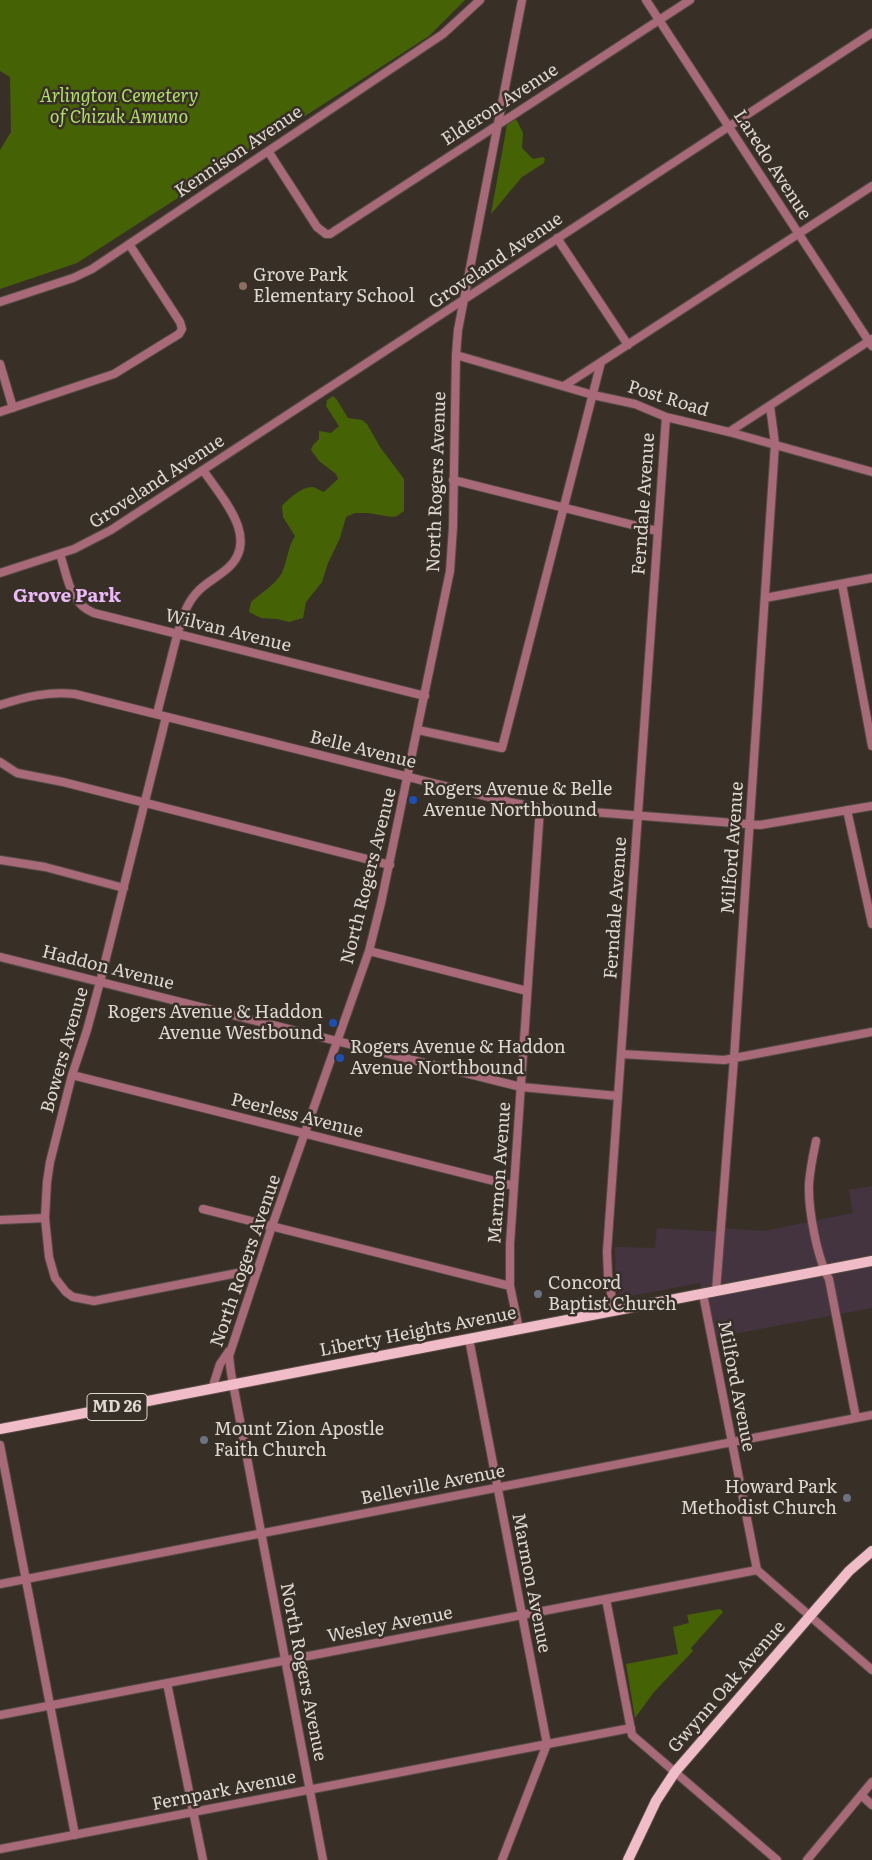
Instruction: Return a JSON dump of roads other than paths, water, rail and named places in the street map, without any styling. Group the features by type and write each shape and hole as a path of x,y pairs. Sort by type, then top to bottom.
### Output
{"main road":[{"name":"Liberty Heights Avenue","path":"0,1429 872,1261"},
{"name":"Gwynn Oak Avenue","path":"628,1860 656,1801 675,1772 849,1571 872,1551"}],"street":[{"name":"Kennison Avenue","path":"0,302 78,276 129,244 443,34 480,0"},
{"name":"North Rogers Avenue","path":"323,1860 229,1365 230,1349 368,951 390,865 450,571 453,527 456,355 463,301 522,0"},
{"name":"Laredo Avenue","path":"646,0 871,342"},
{"name":"Elderon Avenue","path":"268,151 317,227 326,234 330,234 690,0"},
{"name":"Groveland Avenue","path":"0,573 60,554 98,538 872,33"},
{"path":"564,386 871,187"},
{"path":"558,238 628,345"},
{"path":"0,412 114,374 179,334 182,329 180,322 129,244"},
{"path":"729,432 871,342"},
{"name":"Post Road","path":"456,355 593,395 635,404 666,417 775,444 872,472"},
{"path":"418,730 502,748 601,362"},
{"path":"0,364 13,408"},
{"name":"Milford Avenue","path":"716,1291 734,1058 775,444 770,406"},
{"name":"Ferndale Avenue","path":"614,1311 608,1275 607,1252 666,417"},
{"path":"157,714 182,617 194,596 205,584 228,568 236,556 241,541 238,525 233,515 203,470"},
{"path":"453,480 657,531"},
{"name":"Wilvan Avenue","path":"60,554 74,596 81,607 94,613 425,696"},
{"path":"765,598 872,578"},
{"path":"842,584 872,746"},
{"name":"Belle Avenue","path":"0,705 31,696 61,692 90,697 408,777 540,808 768,824 872,806"},
{"name":"Bowers Avenue","path":"166,717 100,982 72,1076 50,1162 45,1218 49,1257 55,1278 66,1292 73,1297 94,1301 258,1269"},
{"path":"0,762 17,773 56,780 390,865"},
{"name":"Marmon Avenue","path":"519,1329 510,1286 509,1258 540,808"},
{"path":"847,810 872,924"},
{"path":"0,860 45,867 124,888"},
{"path":"368,951 527,990"},
{"name":"Haddon Avenue","path":"0,957 521,1088 618,1096"},
{"path":"621,1054 724,1060 872,1032"},
{"name":"Peerless Avenue","path":"72,1076 514,1186"},
{"path":"816,1141 810,1174 810,1196 820,1260 830,1279 856,1418"},
{"path":"203,1209 510,1286"},
{"path":"0,1220 45,1218"},
{"name":"Milford Avenue","path":"702,1294 757,1570"},
{"name":"Marmon Avenue","path":"469,1339 547,1744"},
{"path":"212,1389 220,1364 230,1349"},
{"name":"Belleville Avenue","path":"0,1584 872,1415"},
{"path":"0,1445 75,1835"},
{"path":"757,1570 872,1670"},
{"name":"Wesley Avenue","path":"0,1716 757,1570"},
{"path":"606,1599 632,1735 777,1860"},
{"path":"167,1683 203,1860"},
{"name":"Fernpark Avenue","path":"0,1849 631,1728"},
{"path":"502,1860 547,1744"},
{"path":"807,1860 872,1782"},
{"path":"861,1795 872,1805"}],"place":[{"name":"Grove Park Elementary School","path":"243,286"},
{"name":"Rogers Avenue & Belle Avenue Northbound","path":"413,800"},
{"name":"Rogers Avenue & Haddon Avenue Westbound","path":"333,1023"},
{"name":"Rogers Avenue & Haddon Avenue Northbound","path":"340,1058"},
{"name":"Concord Baptist Church","path":"538,1294"},
{"name":"Mount Zion Apostle Faith Church","path":"204,1440"},
{"name":"Howard Park Methodist Church","path":"847,1498"}],"district":[{"name":"Grove Park","path":"67,596"}],"park label":[{"name":"Arlington Cemetery of Chizuk Amuno","path":"119,107"}]}
